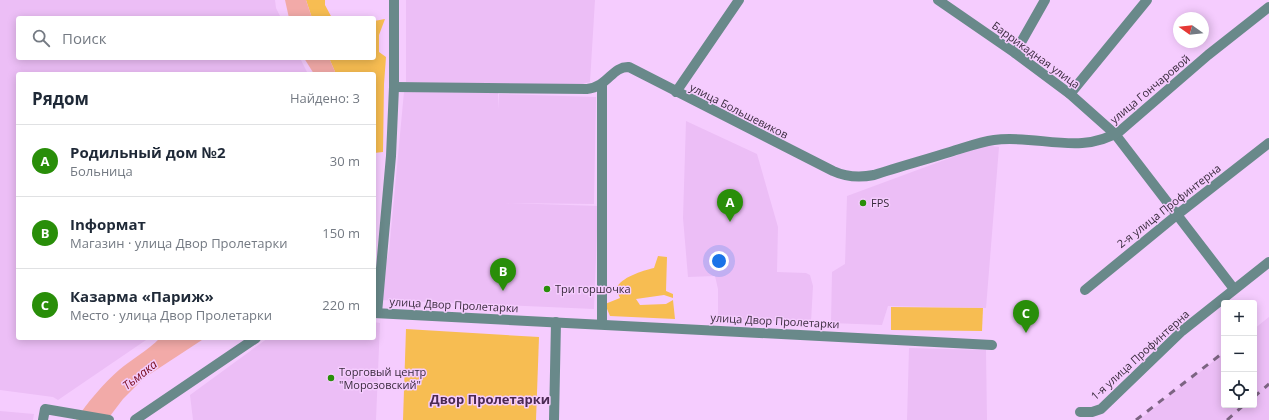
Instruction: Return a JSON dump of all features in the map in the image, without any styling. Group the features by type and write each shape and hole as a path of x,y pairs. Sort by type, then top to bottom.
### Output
{"street":[{"path":"376,304 392,156 394,0"},
{"path":"676,92 738,0"},
{"name":"Баррикадная улица","path":"938,0 1015,53 1070,94 1116,134 1234,289"},
{"path":"1015,53 1045,0"},
{"path":"1070,94 1147,0"},
{"name":"улица Гончаровой","path":"1076,144 1094,142 1116,134 1208,55 1269,7"},
{"name":"улица Большевиков","path":"602,85 618,70 628,67 833,171 853,176 874,175 994,140 1011,139 1076,144"},
{"path":"394,87 587,89 602,85 602,324"},
{"name":"2-я улица Профинтерна","path":"1085,290 1178,214 1269,143"},
{"name":"1-я улица Профинтерна","path":"1080,412 1092,412 1101,409 1182,330 1269,262"},
{"name":"улица Двор Пролетарки","path":"376,313 992,345"},
{"path":"554,420 556,322"},
{"path":"135,420 142,417 253,340"},
{"path":"43,420 45,409 109,420"}],"shaded area":[{"path":"0,0 275,0 276,8 280,16 16,16 16,60 301,60 307,72 16,72 16,340 146,340 58,400 53,397 0,390"},
{"path":"306,0 325,0 325,5 331,16 311,16"},
{"path":"406,0 595,0 590,82 578,85 406,82"},
{"path":"385,19 379,35 379,52 386,57 383,152 376,153 376,72 335,72 330,60 376,60 376,21"},
{"path":"404,92 498,93 498,109 499,94 596,97 594,204 505,203 598,206 594,309 382,300 385,266 389,251"},
{"path":"686,121 757,154 778,227 777,272 806,273 810,275 813,286 811,322 718,319 718,289 715,276 688,277 683,218"},
{"path":"985,145 999,147 986,308 888,306 882,325 831,323 832,272 845,264 847,196"},
{"path":"658,256 667,257 666,291 673,294 673,298 664,295 636,299 640,305 666,304 673,300 675,319 610,316 605,304 620,298 616,289 622,281 632,275 654,268"},
{"path":"891,307 983,308 982,331 891,330"},
{"path":"1269,317 1269,420 1139,420 1221,355 1221,408 1257,408 1257,327"},
{"path":"376,322 380,323 376,420 193,420 190,395 265,340 376,340"},
{"path":"406,329 539,337 536,420 403,420"},
{"path":"909,348 986,350 987,420 907,420"},
{"path":"0,411 34,414 33,420 0,420"}],"water":[{"path":"285,0 306,0 311,16 289,16"},
{"path":"305,60 330,60 335,72 313,72"},
{"name":"Тьмака","path":"158,340 202,340 144,378 123,399 107,420 76,420 101,387 113,375"}],"railway":[{"path":"1136,420 1221,354"},
{"path":"1257,394 1269,384"},
{"path":"1227,420 1241,408"}],"place":[{"name":"FPS","path":"863,203"},
{"name":"Родильный дом №2","path":"730,222"},
{"name":"Три горшочка","path":"547,289"},
{"name":"Inформат","path":"503,291"},
{"name":"Казарма «Париж»","path":"1026,333"},
{"name":"Торговый центр \"Морозовский\"","path":"331,378"}],"district":[{"name":"Двор Пролетарки","path":"490,399"}]}
